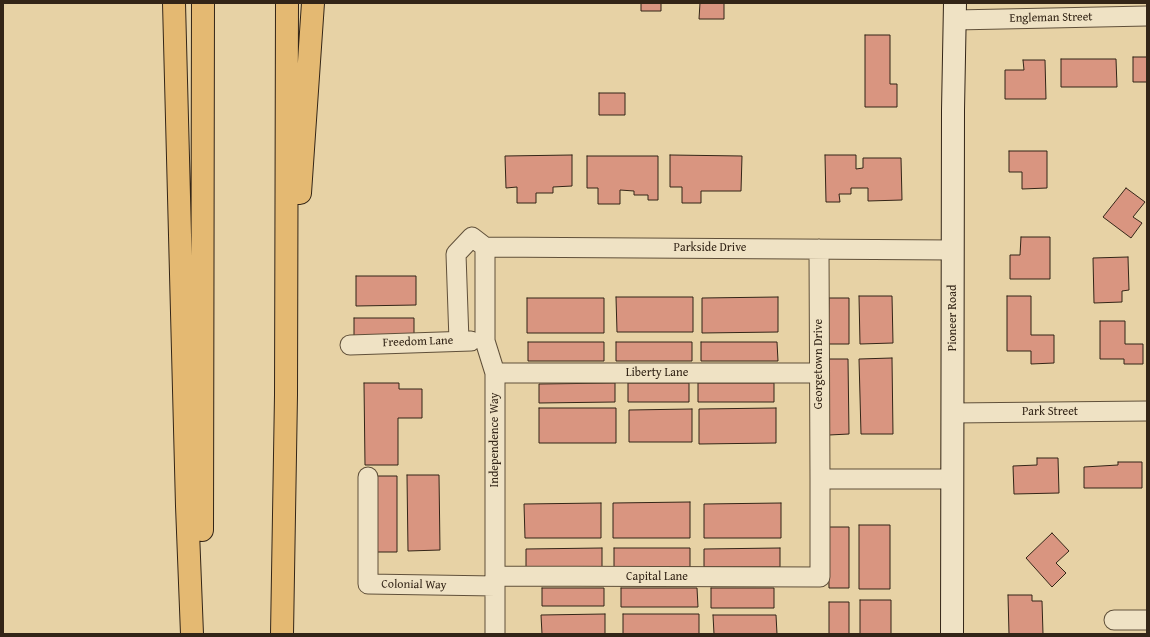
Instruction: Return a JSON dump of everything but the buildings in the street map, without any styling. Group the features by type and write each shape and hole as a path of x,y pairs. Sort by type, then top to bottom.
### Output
{"highway":[{"path":"174,3 187,506 192,634"},
{"path":"202,634 204,3"},
{"path":"282,634 286,395 287,3"},
{"path":"286,395 313,3"}],"street":[{"name":"Engleman Street","path":"955,12 1124,10 1147,16"},
{"name":"Pioneer Road","path":"952,634 952,250 955,12"},
{"name":"Parkside Drive","path":"479,242 819,249 952,250"},
{"path":"459,340 456,254 479,242"},
{"name":"Independence Way","path":"479,242 485,341 495,373 495,634"},
{"name":"Georgetown Drive","path":"819,249 820,577"},
{"name":"Freedom Lane","path":"350,345 459,340 485,341"},
{"name":"Liberty Lane","path":"495,373 819,373"},
{"name":"Park Street","path":"953,413 1147,411"},
{"name":"Colonial Way","path":"368,477 368,584 495,581"},
{"path":"820,478 952,479"},
{"name":"Capital Lane","path":"495,581 820,577"},
{"path":"1114,620 1147,620"}]}
